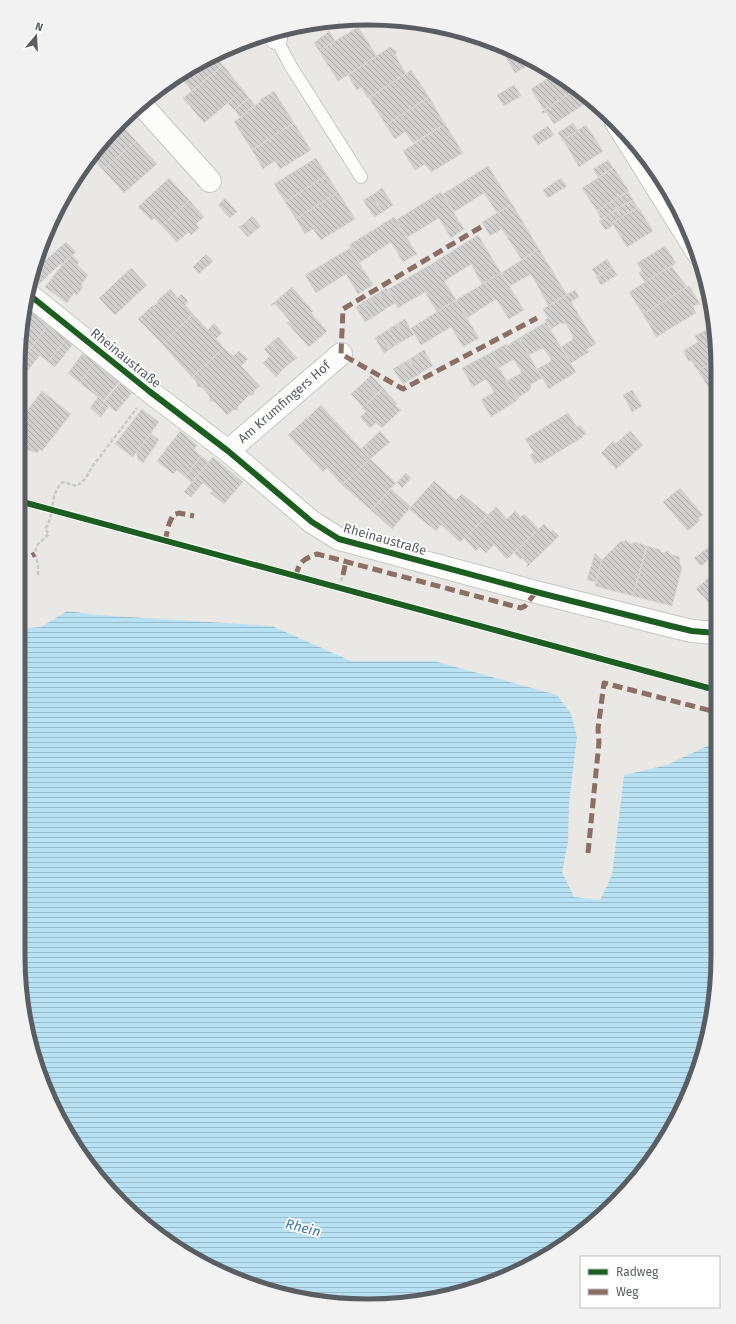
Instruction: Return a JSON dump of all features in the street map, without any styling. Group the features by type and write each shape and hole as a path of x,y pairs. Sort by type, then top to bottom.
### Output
{"street":[{"path":"145,108 210,181"},
{"path":"636,154 679,223"},
{"name":"Rheinaustraße","path":"33,298 228,451 312,522 339,539 536,592 692,631 711,633"},
{"name":"Am Krumfingers Hof","path":"228,451 341,354"}],"lane":[{"path":"276,38 290,65 361,177"}],"path":[{"path":"38,575 38,564 35,554 38,544 49,534 45,529 50,523 51,510 58,486 63,482 77,486 85,479 92,467 150,391"},
{"path":"341,581 343,575"}],"water":[{"name":"Rhein","path":"67,611 97,615 272,626 351,661 434,661 557,695 571,714 577,737 569,803 568,842 562,872 574,897 600,900 612,875 624,775 667,765 707,746 711,747 711,956 708,1001 704,1023 693,1066 676,1108 653,1147 611,1199 559,1241 520,1264 499,1273 478,1281 435,1292 413,1296 368,1299 323,1296 301,1292 258,1281 237,1273 216,1264 177,1241 125,1199 83,1147 60,1108 43,1066 28,1001 25,956 25,628 41,627"}],"building":[{"path":"358,27 377,56 338,81 319,51"},
{"path":"329,31 335,41 319,51 314,43"},
{"path":"390,47 397,51 395,55 406,74 368,98 361,87 357,90 348,75"},
{"path":"502,52 529,65 515,73"},
{"path":"218,59 223,65 192,91 183,80"},
{"path":"223,65 243,90 204,123 183,98"},
{"path":"411,70 429,97 386,125 369,98"},
{"path":"550,77 571,93 544,110 531,89"},
{"path":"514,85 521,96 504,106 497,95"},
{"path":"243,90 249,98 234,110 228,103"},
{"path":"274,91 294,123 252,150 234,122 261,101 260,100"},
{"path":"572,92 585,104 554,124 546,112 542,114 541,112"},
{"path":"429,97 445,124 413,143 405,132 395,139 386,125"},
{"path":"249,98 255,105 240,117 235,110"},
{"path":"294,123 311,150 280,169 275,161 263,169 252,150"},
{"path":"573,123 578,131 563,140 558,133"},
{"path":"445,124 463,153 431,172 425,164 415,170 403,151"},
{"path":"586,125 603,151 579,167 563,140"},
{"path":"548,126 554,135 538,145 532,136"},
{"path":"123,127 136,141 103,170 95,161"},
{"path":"136,141 157,164 124,193 103,170"},
{"path":"316,158 327,175 285,202 274,184"},
{"path":"608,160 613,168 598,177 593,169"},
{"path":"488,166 512,204 497,213 484,193 454,212 443,194"},
{"path":"614,168 629,191 597,211 582,188"},
{"path":"327,175 338,192 296,219 285,202"},
{"path":"169,178 189,200 162,226 154,218 151,220 138,207"},
{"path":"561,178 567,186 548,198 543,190"},
{"path":"382,188 393,205 383,212 372,195"},
{"path":"338,192 355,219 321,240 313,229 305,234 296,219"},
{"path":"441,192 464,229 451,238 439,218 406,238 396,220"},
{"path":"628,192 633,200 617,209 612,201"},
{"path":"372,195 383,212 374,217 363,200"},
{"path":"225,198 237,212 230,218 218,205"},
{"path":"189,200 204,217 196,224 199,228 191,235 188,232 177,242 162,226"},
{"path":"633,200 638,208 622,217 617,209"},
{"path":"612,201 617,209 601,219 597,211"},
{"path":"512,204 539,249 522,260 502,229 490,236 482,222"},
{"path":"638,207 653,231 627,247 612,223"},
{"path":"617,209 622,217 612,223 613,225 606,230 599,221"},
{"path":"252,216 261,226 255,231 246,222"},
{"path":"394,217 417,254 403,262 391,242 359,263 349,245"},
{"path":"246,222 255,231 248,237 239,227"},
{"path":"478,235 501,273 482,284 471,264 444,281 433,263"},
{"path":"66,242 76,252 62,265 60,264 35,288 41,264"},
{"path":"665,246 676,263 645,282 639,273 642,271 637,263"},
{"path":"350,248 373,285 358,294 346,274 316,293 305,275"},
{"path":"539,249 567,295 549,306 531,274 510,286 501,273"},
{"path":"206,254 213,261 199,274 193,267"},
{"path":"72,256 79,262 77,265 88,275 81,285 83,287 77,295 74,293 67,303 45,287 62,265"},
{"path":"607,259 612,267 597,277 592,269"},
{"path":"433,263 456,300 437,312 425,292 398,308 387,290"},
{"path":"676,263 672,267 687,287 643,314 629,292"},
{"path":"612,267 617,275 601,285 596,277"},
{"path":"131,268 147,285 115,315 99,298"},
{"path":"501,273 524,310 509,319 496,299 467,318 456,300"},
{"path":"689,286 700,304 693,306 696,313 656,337 643,314"},
{"path":"292,287 313,311 311,313 327,331 309,347 287,323 290,321 275,304 272,306 271,305"},
{"path":"386,288 395,303 387,308 378,293"},
{"path":"170,289 178,298 181,294 188,301 185,305 193,314 162,344 138,319 153,305 154,306 158,302 157,301"},
{"path":"575,290 579,297 571,302 596,344 587,349 589,352 571,363 561,347 572,340 573,336 566,324 561,323 551,329 545,320 548,318 543,309"},
{"path":"378,293 387,308 380,313 370,298"},
{"path":"370,298 380,313 372,318 363,302"},
{"path":"456,300 479,338 463,347 451,327 421,345 411,328"},
{"path":"363,302 372,318 365,322 356,307"},
{"path":"30,310 48,325 31,348 26,344"},
{"path":"193,314 208,330 214,323 222,333 216,339 224,348 192,377 162,344"},
{"path":"405,319 414,335 406,339 397,324"},
{"path":"546,322 576,372 549,389 537,369 550,362 551,359 542,348 529,355 519,338"},
{"path":"397,324 406,339 398,344 389,329"},
{"path":"48,325 66,339 48,362 31,348"},
{"path":"389,329 398,344 390,349 381,334"},
{"path":"706,330 709,335 710,346 711,363 698,371 691,360 689,362 683,351 698,342 695,336"},
{"path":"381,334 390,349 384,353 375,338"},
{"path":"278,337 297,358 289,364 271,343"},
{"path":"519,338 542,378 531,384 530,390 517,398 507,381 521,373 515,361 512,360 499,368 490,353 506,344 507,346"},
{"path":"66,339 73,344 55,367 48,362"},
{"path":"271,343 289,364 282,370 264,349"},
{"path":"26,344 31,348 26,355"},
{"path":"31,348 40,355 25,374 25,368 26,355"},
{"path":"224,348 233,356 239,351 248,359 241,366 260,386 254,391 254,395 249,395 238,406 238,410 233,410 227,415 215,402 210,401 210,397 202,387 197,387 197,383 192,377"},
{"path":"424,350 433,366 425,370 416,355"},
{"path":"83,353 94,362 80,383 68,373"},
{"path":"490,353 518,400 491,417 481,400 494,392 486,379 473,387 462,368"},
{"path":"416,355 425,370 418,375 409,360"},
{"path":"270,356 282,370 276,377 263,363"},
{"path":"409,360 418,375 411,379 401,364"},
{"path":"94,362 119,382 103,401 80,383"},
{"path":"711,363 711,391 698,371"},
{"path":"401,364 411,379 403,384 393,369"},
{"path":"371,375 383,388 377,395 365,381"},
{"path":"365,381 377,395 363,407 351,394"},
{"path":"120,383 132,393 116,412 104,402"},
{"path":"383,388 397,404 395,405 401,410 382,428 376,423 370,428 360,417 366,412 362,408"},
{"path":"632,390 642,406 632,412 623,395"},
{"path":"42,391 71,414 42,451 40,449 37,453 28,450 25,447 25,413"},
{"path":"98,397 104,402 96,413 90,408"},
{"path":"104,402 109,406 101,417 96,413"},
{"path":"321,405 370,459 342,485 327,468 323,472 288,435"},
{"path":"142,409 159,422 133,457 115,444"},
{"path":"568,413 577,427 580,425 586,434 540,463 535,464 530,455 534,453 525,439"},
{"path":"180,431 197,445 194,450 201,456 185,477 177,470 173,474 157,461"},
{"path":"380,431 390,442 370,459 361,449"},
{"path":"630,431 643,445 616,469 601,453 613,441 615,444"},
{"path":"150,433 159,440 143,463 137,458 136,453"},
{"path":"201,456 209,462 192,483 185,477"},
{"path":"213,457 243,482 224,504 210,493 213,491 196,477"},
{"path":"370,459 396,483 371,510 342,485"},
{"path":"406,473 411,478 402,488 397,482"},
{"path":"196,477 203,483 191,497 184,492"},
{"path":"434,481 456,500 462,494 488,515 460,542 441,525 436,531 409,509"},
{"path":"680,488 703,515 698,518 700,520 688,531 663,502"},
{"path":"391,489 411,507 392,529 371,510"},
{"path":"496,507 507,519 515,511 521,517 524,514 539,529 507,559 494,545 486,553 480,547 476,551 464,538"},
{"path":"544,524 551,532 553,530 559,536 527,567 526,566 528,564 514,553"},
{"path":"626,540 628,543 632,544 635,542 647,546 633,596 595,586 602,560 621,541 623,542"},
{"path":"647,546 659,549 664,553 668,551 669,554 680,557 679,562 682,568 672,606 633,596"},
{"path":"709,547 711,550 711,558 701,566 694,558"},
{"path":"595,553 602,560 596,582 587,580"},
{"path":"711,576 711,605 696,589"}],"marked path":[{"path":"481,227 343,309 341,354 403,389 537,318"},
{"path":"165,541 173,515 179,513 194,516"},
{"path":"25,557 29,557 35,554"},
{"path":"296,576 303,561 317,554 521,608 525,606 536,592"},
{"path":"343,575 346,561"},
{"path":"588,853 599,742 598,729 604,683 711,711"}],"cycle path":[{"path":"33,298 149,391 228,451 312,522 339,539 536,592 671,626 692,631 711,633"},
{"path":"25,503 711,689"}]}
